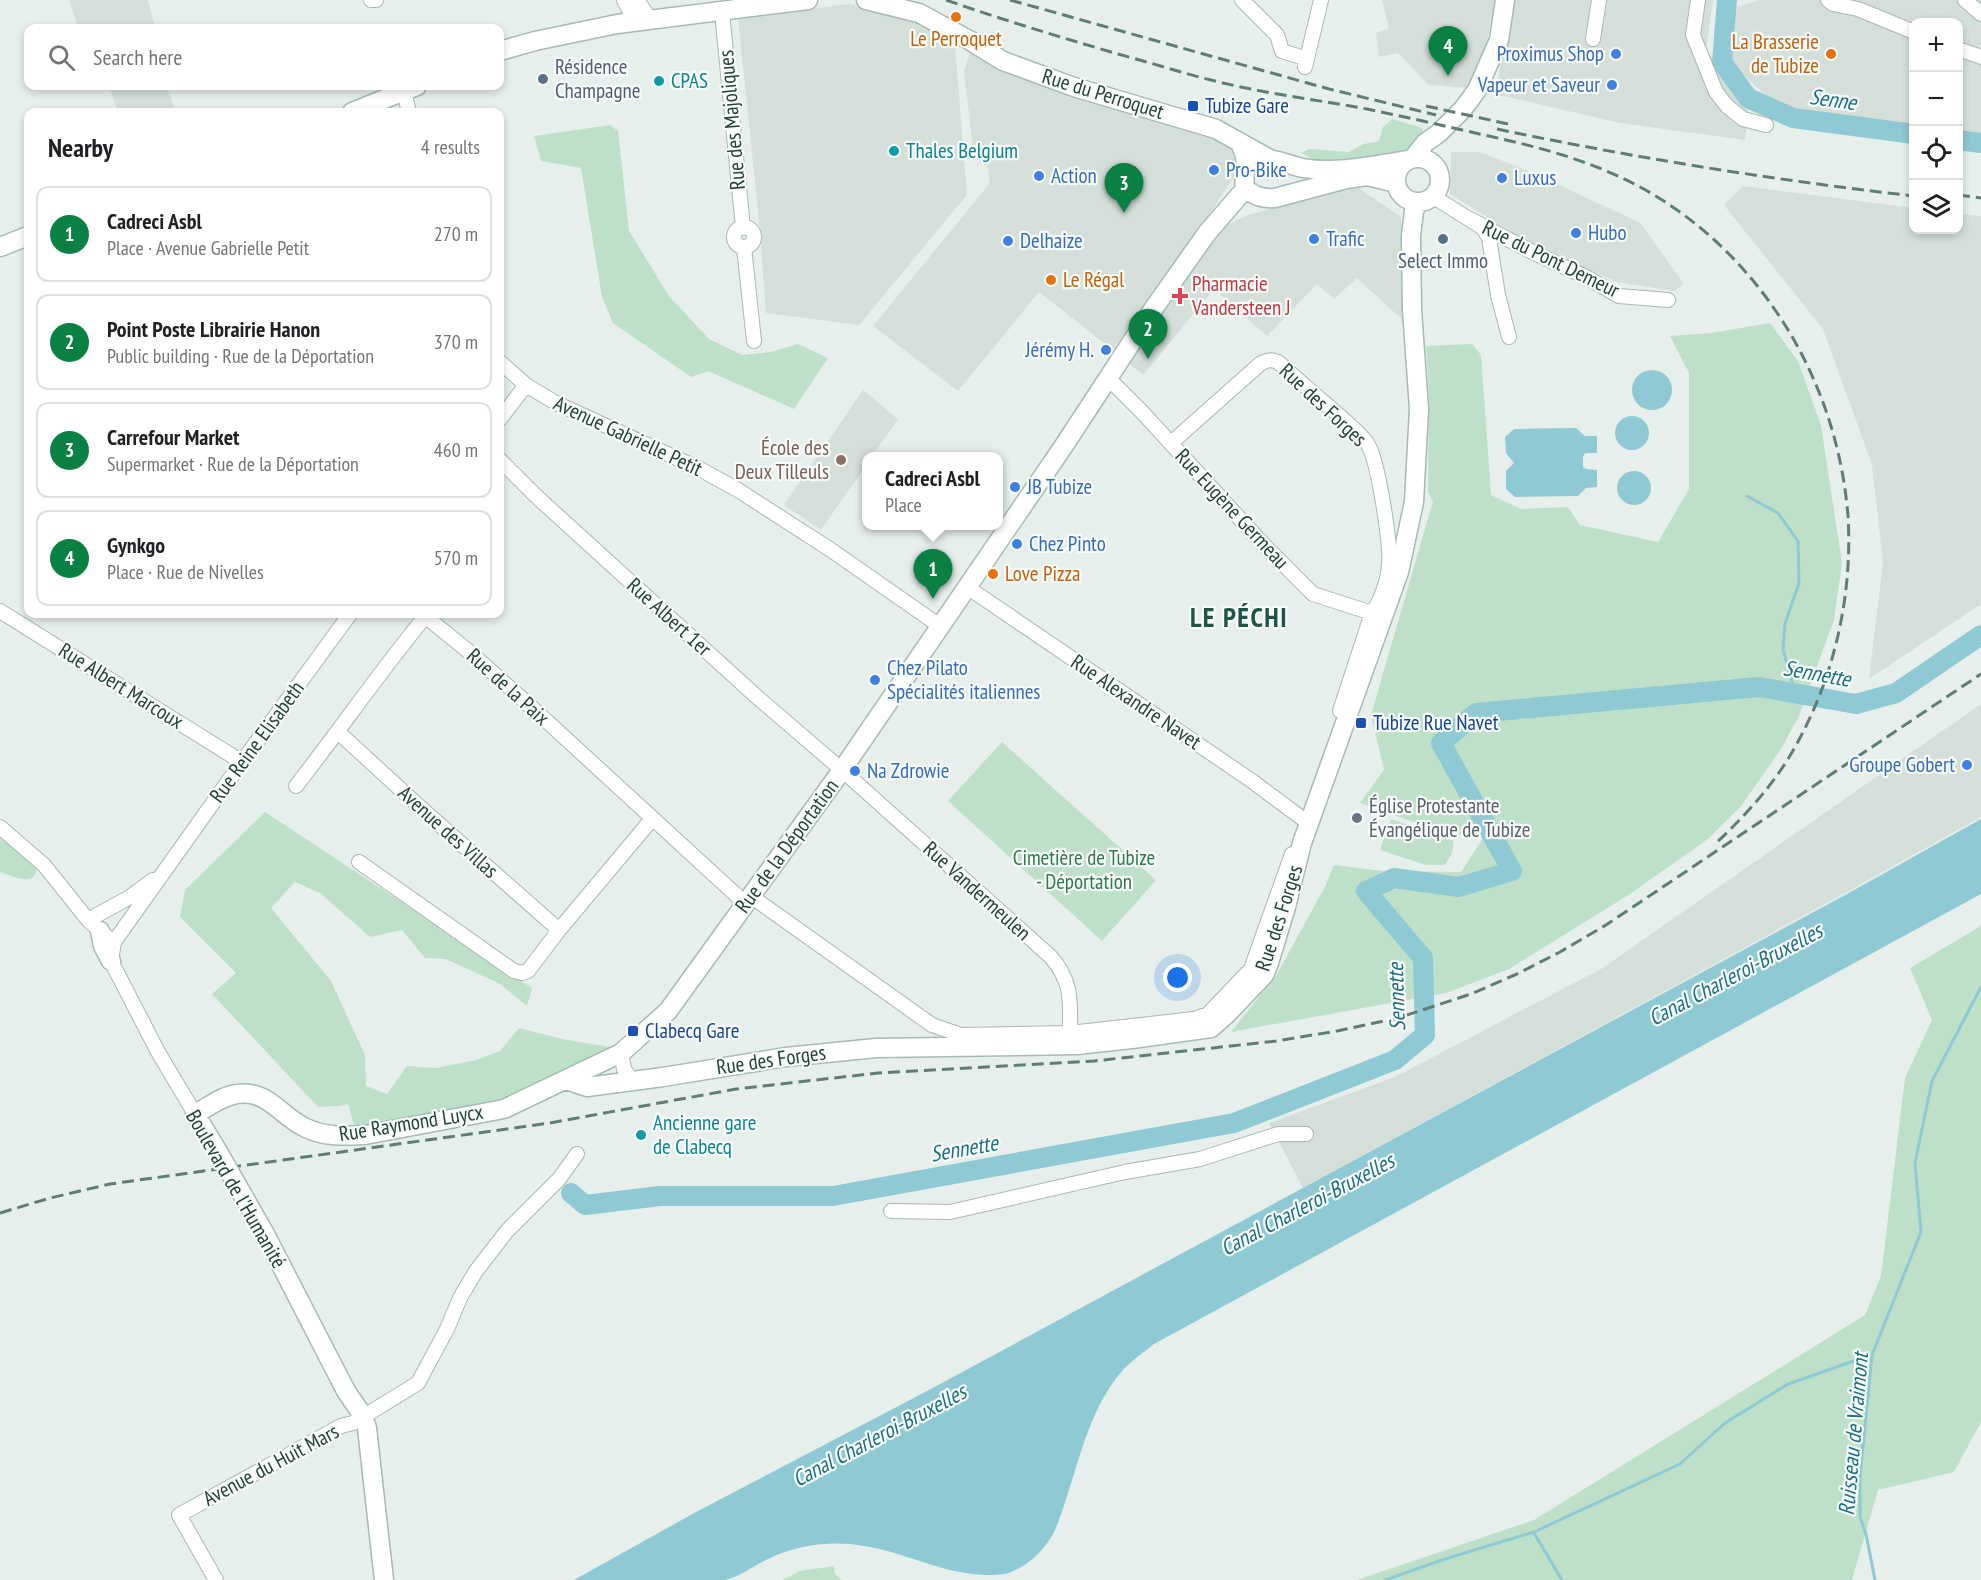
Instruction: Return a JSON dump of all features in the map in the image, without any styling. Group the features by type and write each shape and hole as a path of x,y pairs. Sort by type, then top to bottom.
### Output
{"main road":[{"path":"504,50 535,41 650,19 808,0"},
{"name":"Rue du Perroquet","path":"866,0 919,13 1004,61 1074,87 1216,129 1268,158"},
{"path":"1439,133 1436,156 1440,184 1426,199 1404,196 1396,183 1399,169 1463,109 1477,90 1499,40 1505,0"},
{"path":"362,108 408,90"},
{"path":"1239,142 1246,153 1245,189 1264,199 1367,176 1396,183"},
{"path":"1246,169 1253,163 1268,158 1293,166 1318,170 1361,168 1411,159 1427,159 1437,169"},
{"name":"Rue de la Déportation","path":"621,1053 668,1011 749,901 967,587 1154,308 1207,232 1245,189"},
{"name":"Rue des Forges","path":"566,1080 587,1087 822,1052 876,1048 1077,1045 1211,1028 1227,1014 1264,975 1286,908 1302,843 1392,578 1414,502 1419,409 1412,310 1411,236 1414,211 1426,199"},
{"path":"0,247 24,238"},
{"name":"Boulevard de l'Humanité","path":"101,931 103,946 111,961"},
{"name":"Rue Raymond Luycx","path":"195,1114 234,1094 248,1093 260,1096 280,1108 303,1127 337,1136 365,1135 504,1109 621,1053"},
{"name":"Boulevard de l'Humanité","path":"195,1114 265,1234 324,1349 363,1416"},
{"path":"363,1416 367,1428 384,1580"}],"street":[{"path":"371,0 376,0"},
{"path":"624,0 632,22"},
{"path":"637,0 650,19"},
{"path":"1242,0 1277,35 1282,51 1306,63 1322,0"},
{"path":"1593,39 1599,0"},
{"path":"1698,0 1693,35 1716,92 1727,106 1743,119 1766,125"},
{"path":"1828,0 1833,4 1858,9 1909,30"},
{"path":"1965,0 1981,14"},
{"name":"Rue des Majoliques","path":"722,12 743,228 750,229 754,238 751,245 744,247 754,341"},
{"path":"1963,50 1981,57"},
{"path":"409,108 411,90"},
{"name":"Rue du Pont Demeur","path":"1426,199 1586,277 1619,296 1668,300"},
{"name":"Rue du Pont Demeur","path":"1470,219 1483,228 1489,238 1498,295 1509,337"},
{"name":"Rue des Forges","path":"749,901 932,1025 961,1035 1070,1033 1194,1019 1208,1014 1251,969 1372,613 1392,578 1389,567 1388,532 1373,456 1368,444 1272,359 1260,364 1171,443"},
{"name":"Avenue Gabrielle Petit","path":"504,366 526,385 556,403 698,468 738,490 831,550 940,626"},
{"name":"Rue Eugène Germeau","path":"1108,378 1264,545 1313,594 1372,613"},
{"path":"504,413 526,385"},
{"name":"Rue Albert 1er","path":"504,464 537,497 730,673 842,770"},
{"name":"Rue Alexandre Navet","path":"967,587 1303,819"},
{"name":"Rue Albert Marcoux","path":"0,611 242,762"},
{"name":"Rue Reine Elisabeth","path":"101,931 164,872 347,618"},
{"name":"Rue de la Paix","path":"296,786 381,671 424,618 430,620 473,655 633,799 652,819 749,901"},
{"name":"Avenue des Villas","path":"338,732 559,930"},
{"name":"Rue Vandermeulen","path":"842,770 1056,963 1066,981 1069,995 1070,1033"},
{"path":"359,862 514,971 522,973 528,971 559,930 652,819"},
{"path":"0,827 44,865 101,931"},
{"name":"Rue Reine Elisabeth","path":"101,931 130,897 164,872"},
{"name":"Boulevard de l'Humanité","path":"111,961 158,1052 195,1114"},
{"path":"943,1047 961,1035"},
{"path":"621,1053 624,1069 632,1081"},
{"path":"891,1211 950,1212 1125,1172 1200,1160 1278,1134 1306,1134"},
{"path":"363,1416 418,1383 476,1270 507,1231 564,1174 577,1154"},
{"name":"Avenue du Huit Mars","path":"216,1580 179,1515 363,1416"}],"shaded area":[{"path":"69,0 148,0 154,24 77,24"},
{"path":"1382,0 1495,0 1486,47 1467,88 1429,85 1398,53 1379,57 1376,33 1389,29"},
{"path":"1513,0 1713,0 1706,50 1749,102 1745,140 1620,123 1495,94"},
{"path":"1759,0 1981,0 1981,134 1963,132 1963,18 1909,18 1909,124 1779,107 1731,64 1737,7"},
{"path":"849,4 911,19 955,45 967,195 859,325 766,313 759,220 738,18"},
{"path":"970,53 1212,136 1233,148 1240,159 1235,175 1192,241 1113,350 1039,292 958,391 873,326 990,183 988,167 974,156 964,71"},
{"path":"110,90 168,90 174,108 117,108"},
{"path":"1451,152 1480,152 1538,175 1640,223 1684,284 1674,291 1617,282 1532,245 1450,194"},
{"path":"1743,186 1909,207 1909,234 1963,234 1963,214 1981,216 1981,604 1869,679 1883,562 1872,465 1823,329 1724,205"},
{"path":"1357,187 1401,217 1406,323 1357,278 1334,299 1317,284 1267,336 1214,289 1143,375 1128,363 1189,272 1227,225 1248,215"},
{"name":"École des Deux Tilleuls","path":"863,390 898,419 875,452 862,452 862,471 821,530 784,505"},
{"path":"1981,704 1981,817 1303,1188 1269,1123 1395,1077 1601,969"}],"green space":[{"path":"1392,119 1423,128 1422,137 1410,149 1398,155 1324,164 1301,153 1309,149 1349,152 1364,144 1379,141 1383,127"},
{"path":"610,125 618,131 629,231 669,296 709,339 742,355 771,352 798,344 828,358 794,409 708,371 691,377 613,323 602,297 581,168 541,161 534,136"},
{"path":"1770,323 1798,361 1821,425 1842,563 1834,620 1799,716 1781,749 1741,806 1708,839 1630,894 1509,969 1446,993 1231,1032 1277,974 1326,885 1334,865 1383,871 1461,872 1483,838 1442,832 1360,803 1384,770 1371,715 1433,501 1428,492 1429,394 1426,346 1472,344 1481,355 1491,495 1521,509 1568,507 1580,525 1658,542 1689,489 1689,373 1670,336 1711,333"},
{"name":"Cimetière de Tubize - Déportation","path":"1002,742 1156,880 1102,941 948,801"},
{"path":"265,812 532,988 527,1006 500,984 446,959 425,958 402,930 370,937 320,893 295,882 271,908 331,981 365,1055 366,1086 387,1094 407,1066 436,1068 476,1060 500,1051 519,1028 562,1039 616,1048 527,1089 481,1106 355,1128 348,1104 318,1107 212,994 236,973 180,917 185,890"},
{"path":"1391,819 1454,841 1452,853 1445,865 1426,865 1380,850"},
{"path":"0,834 37,868 32,878 16,878 0,872"},
{"path":"1981,926 1981,1422 1954,1472 1878,1490 1852,1580 1357,1580 1534,1520 1865,1315 1881,1276 1905,1078 1932,1020 1910,968"},
{"path":"834,1566 835,1574 842,1580 782,1580 800,1571"}],"water":[{"path":"1652,370 1666,376 1672,390 1666,404 1652,410 1638,404 1632,390 1638,376"},
{"path":"1632,416 1644,421 1649,433 1644,445 1632,450 1620,445 1615,433 1620,421"},
{"path":"1576,428 1585,436 1597,436 1597,453 1585,453 1583,467 1597,470 1597,487 1586,488 1578,496 1515,497 1506,489 1506,471 1514,463 1506,453 1505,437 1514,429"},
{"path":"1634,471 1646,476 1651,488 1646,500 1634,505 1622,500 1617,488 1622,476"},
{"name":"Canal Charleroi-Bruxelles","path":"1981,819 1981,894 1154,1344 1142,1353 1122,1371 1109,1388 1082,1447 1055,1530 1041,1551 1021,1567 1005,1574 968,1573 864,1546 827,1544 801,1547 777,1555 725,1580 574,1580 696,1512 929,1390 1847,894"}],"waterway":[{"name":"Senne","path":"1727,0 1722,62 1748,98 1793,118 1909,133"},
{"name":"Senne","path":"1963,141 1981,143"},
{"path":"1747,496 1778,513 1798,541 1799,583 1785,624 1783,649 1795,693"},
{"name":"Sennette","path":"571,1193 585,1205 660,1196 833,1196 1234,1123 1395,1060 1425,1035 1423,958 1366,891 1394,878 1459,887 1512,871 1441,743 1476,713 1759,687 1856,704 1896,693 1981,635"},
{"name":"Ruisseau de Vraimont","path":"1875,1580 1866,1534 1860,1517 1860,1477 1872,1355 1921,1232 1915,1163 1932,1081 1981,987"},
{"path":"1385,1580 1534,1532 1680,1464 1725,1423 1788,1384 1871,1355"},
{"path":"1534,1533 1562,1580"}],"railway":[{"path":"946,0 1053,35 1206,79 1396,115 1554,152 1604,170 1643,188 1685,216 1742,267 1788,330 1814,380 1824,406 1840,460 1845,488 1849,547 1843,609 1837,639 1829,669 1806,727 1783,767 1765,791 1714,845"},
{"path":"1010,0 1329,89 1436,115"},
{"path":"1426,106 1508,124"},
{"path":"1497,129 1705,167 1909,195"},
{"path":"1963,196 1981,198"},
{"path":"0,1213 110,1184 550,1123 736,1089 878,1073 1094,1061 1276,1041 1398,1018 1471,994 1517,974 1606,925 1981,674"}],"place":[{"name":"Le Perroquet","path":"956,17"},
{"name":"Proximus Shop","path":"1616,54"},
{"name":"La Brasserie de Tubize","path":"1831,54"},
{"name":"Gynkgo","path":"1448,76"},
{"name":"Résidence Champagne","path":"543,79"},
{"name":"CPAS","path":"659,81"},
{"name":"Vapeur et Saveur","path":"1612,85"},
{"name":"Tubize Gare","path":"1193,106"},
{"name":"Thales Belgium","path":"894,151"},
{"name":"Pro-Bike","path":"1214,170"},
{"name":"Action","path":"1039,176"},
{"name":"Luxus","path":"1502,178"},
{"name":"Carrefour Market","path":"1124,213"},
{"name":"Hubo","path":"1576,233"},
{"name":"Trafic","path":"1314,239"},
{"name":"Select Immo","path":"1443,239"},
{"name":"Delhaize","path":"1008,241"},
{"name":"Le Régal","path":"1051,280"},
{"name":"Pharmacie Vandersteen J","path":"1180,296"},
{"name":"Jérémy H.","path":"1106,350"},
{"name":"Point Poste Librairie Hanon","path":"1148,359"},
{"name":"École des Deux Tilleuls","path":"841,460"},
{"name":"JB Tubize","path":"1015,487"},
{"name":"Chez Pinto","path":"1017,544"},
{"name":"Love Pizza","path":"993,574"},
{"name":"Cadreci Asbl","path":"933,599"},
{"name":"Chez Pilato Spécialités italiennes","path":"875,680"},
{"name":"Tubize Rue Navet","path":"1361,723"},
{"name":"Groupe Gobert","path":"1967,765"},
{"name":"Na Zdrowie","path":"855,771"},
{"name":"Église Protestante Évangélique de Tubize","path":"1357,818"},
{"name":"Clabecq Gare","path":"633,1031"},
{"name":"Ancienne gare de Clabecq","path":"641,1135"}],"district":[{"name":"LE PÉCHI","path":"1239,618"}]}
